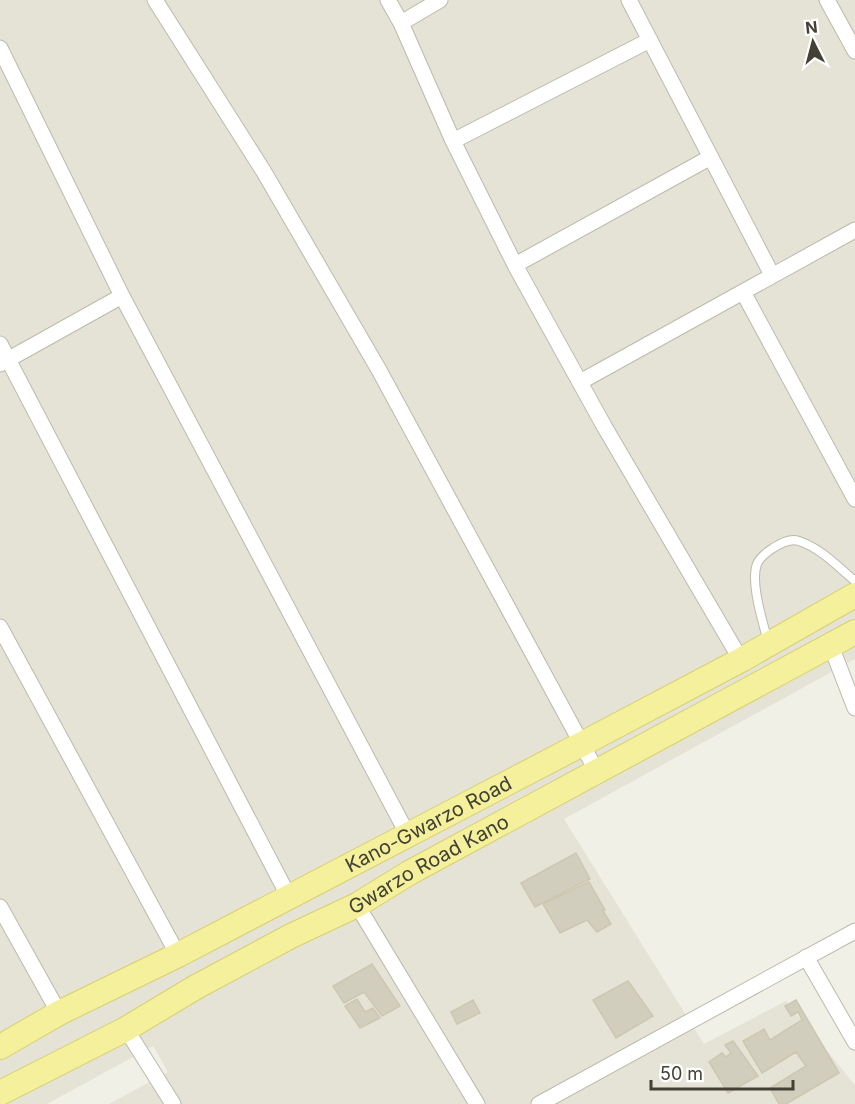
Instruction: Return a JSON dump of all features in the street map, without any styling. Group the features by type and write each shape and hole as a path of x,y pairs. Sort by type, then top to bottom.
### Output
{"main road":[{"name":"Kano-Gwarzo Road","path":"0,1047 59,1013 178,955 408,836 741,660 855,595"},
{"name":"Gwarzo Road Kano","path":"0,1093 126,1029 196,987 357,904 409,873 855,632"}],"street":[{"path":"155,0 264,172 379,370 597,772"},
{"path":"388,0 401,22 453,141 515,265 741,660"},
{"path":"401,22 440,0"},
{"path":"629,0 772,275"},
{"path":"827,0 853,41"},
{"path":"453,141 650,40"},
{"path":"0,48 122,296 408,836"},
{"path":"515,265 711,157"},
{"path":"580,382 855,230"},
{"path":"743,292 855,499"},
{"path":"4,362 122,296"},
{"path":"0,344 4,362 289,897"},
{"path":"0,627 178,955"},
{"path":"831,646 855,708"},
{"path":"357,904 477,1104"},
{"path":"0,907 59,1013"},
{"path":"539,1104 855,931"},
{"path":"806,957 855,1042"},
{"path":"126,1029 173,1104"}],"lane":[{"path":"768,644 756,594 757,564 766,553 782,542 796,540 824,553 855,581"}],"shaded area":[{"path":"0,0 855,0 855,659 564,819 704,1044 786,1001 855,1085 855,1104 109,1104 168,1072 153,1046 47,1104 0,1104"}],"building":[{"path":"576,853 590,879 535,907 521,883"},
{"path":"589,882 611,924 597,932 587,920 560,933 543,904"},
{"path":"372,964 400,1006 382,1016 364,992 344,1003 333,986"},
{"path":"628,981 653,1016 616,1038 593,1000"},
{"path":"357,999 365,1012 373,1008 380,1018 360,1028 345,1006"},
{"path":"473,1000 480,1013 457,1024 451,1012"},
{"path":"796,1000 839,1073 786,1104 779,1104 770,1088 806,1066 796,1052 762,1073 743,1041 764,1029 770,1040 802,1020 798,1012 791,1016 785,1006"},
{"path":"733,1041 758,1076 728,1093 709,1062 722,1053 726,1057 731,1053 725,1045"}]}
